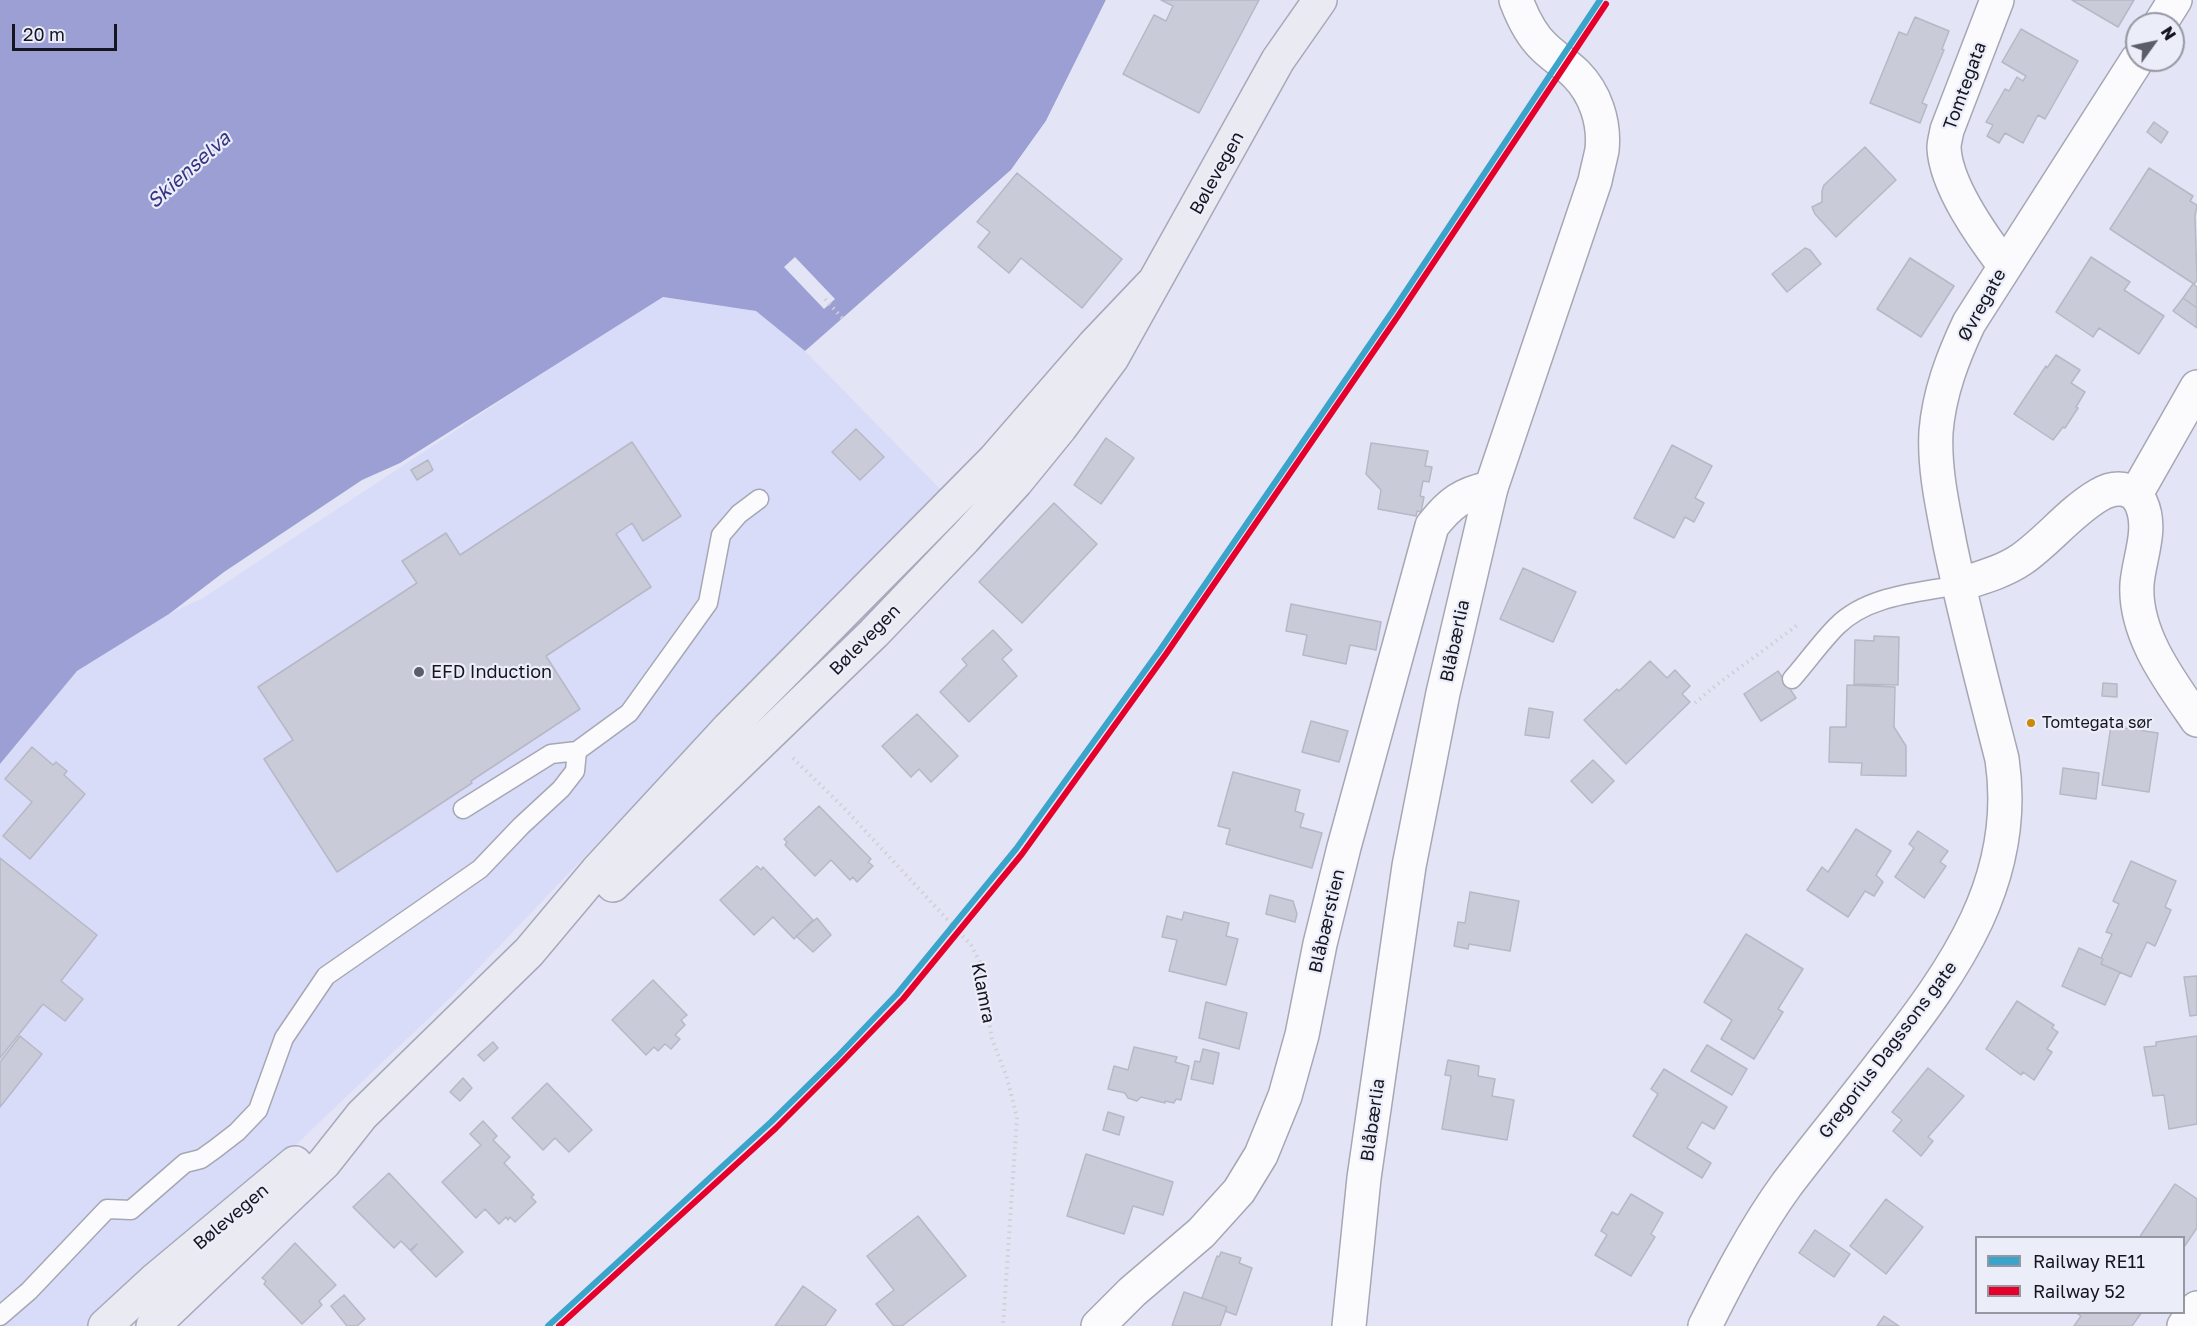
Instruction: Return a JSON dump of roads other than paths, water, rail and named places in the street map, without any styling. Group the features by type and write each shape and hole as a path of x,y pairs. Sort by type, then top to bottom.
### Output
{"main road":[{"name":"Bølevegen","path":"1278,60 1298,0"},
{"name":"Bølevegen","path":"529,952 611,887 776,740 1016,482 1113,358 1278,60 1320,0"},
{"name":"Bølevegen","path":"153,1326 324,1163 362,1115 529,952 597,871 747,710 994,460 1094,345 1152,284"},
{"name":"Bølevegen","path":"105,1326 156,1280 303,1157 362,1115"}],"street":[{"name":"Blåbærlia","path":"1349,1326 1364,1178 1409,866 1443,693 1491,488 1595,181 1602,148 1597,105 1588,88 1576,74 1542,46 1528,25 1516,0"},
{"name":"Tomtegata","path":"1997,0 1947,130 1944,148 1950,176 1978,232 2004,265"},
{"name":"Øvregate","path":"1958,585 1936,467 1936,431 1942,396 1954,356 1969,323 2004,265 2129,72"},
{"path":"2136,494 2197,387"},
{"name":"Blåbærstien","path":"1098,1326 1132,1292 1201,1233 1239,1191 1261,1155 1285,1096 1302,1035 1320,944 1344,847 1432,526 1448,507 1469,492 1491,488"},
{"path":"1958,585 2007,568 2023,559 2081,507 2100,494 2114,489 2126,489 2136,494 2146,516 2137,586 2141,616 2151,646 2168,677 2197,720"},
{"name":"Gregorius Dagssons gate","path":"1705,1326 1741,1257 1785,1187 1947,977 1988,895 2006,821 2006,787 2002,759 1958,585"},
{"path":"2184,1326 2197,1308"}],"lane":[{"path":"463,809 551,754 577,751 629,713 708,603 721,535 739,514 759,499"},
{"path":"1792,679 1837,626 1852,614 1870,604 1893,597 1958,585"},
{"path":"747,710 776,740"},
{"path":"0,1316 29,1291 107,1209 131,1210 185,1163 201,1159 237,1132 258,1110 284,1038 326,976 480,869 561,789 575,771 577,751"}],"water":[{"name":"Skienselva","path":"0,0 1106,0 1046,121 1011,170 810,348 805,351 756,311 663,297 400,463 362,480 224,572 169,614 77,671 0,764"}],"rail line":[{"name":"RE11","path":"548,1326 771,1122 837,1057 897,994 1016,849 1160,650 1392,312 1600,0"},
{"name":"52","path":"559,1326 776,1128 842,1062 903,999 1022,854 1166,654 1398,316 1606,4"}],"place":[{"name":"EFD Induction","path":"419,672"},
{"name":"Tomtegata sør","path":"2031,723"}]}
